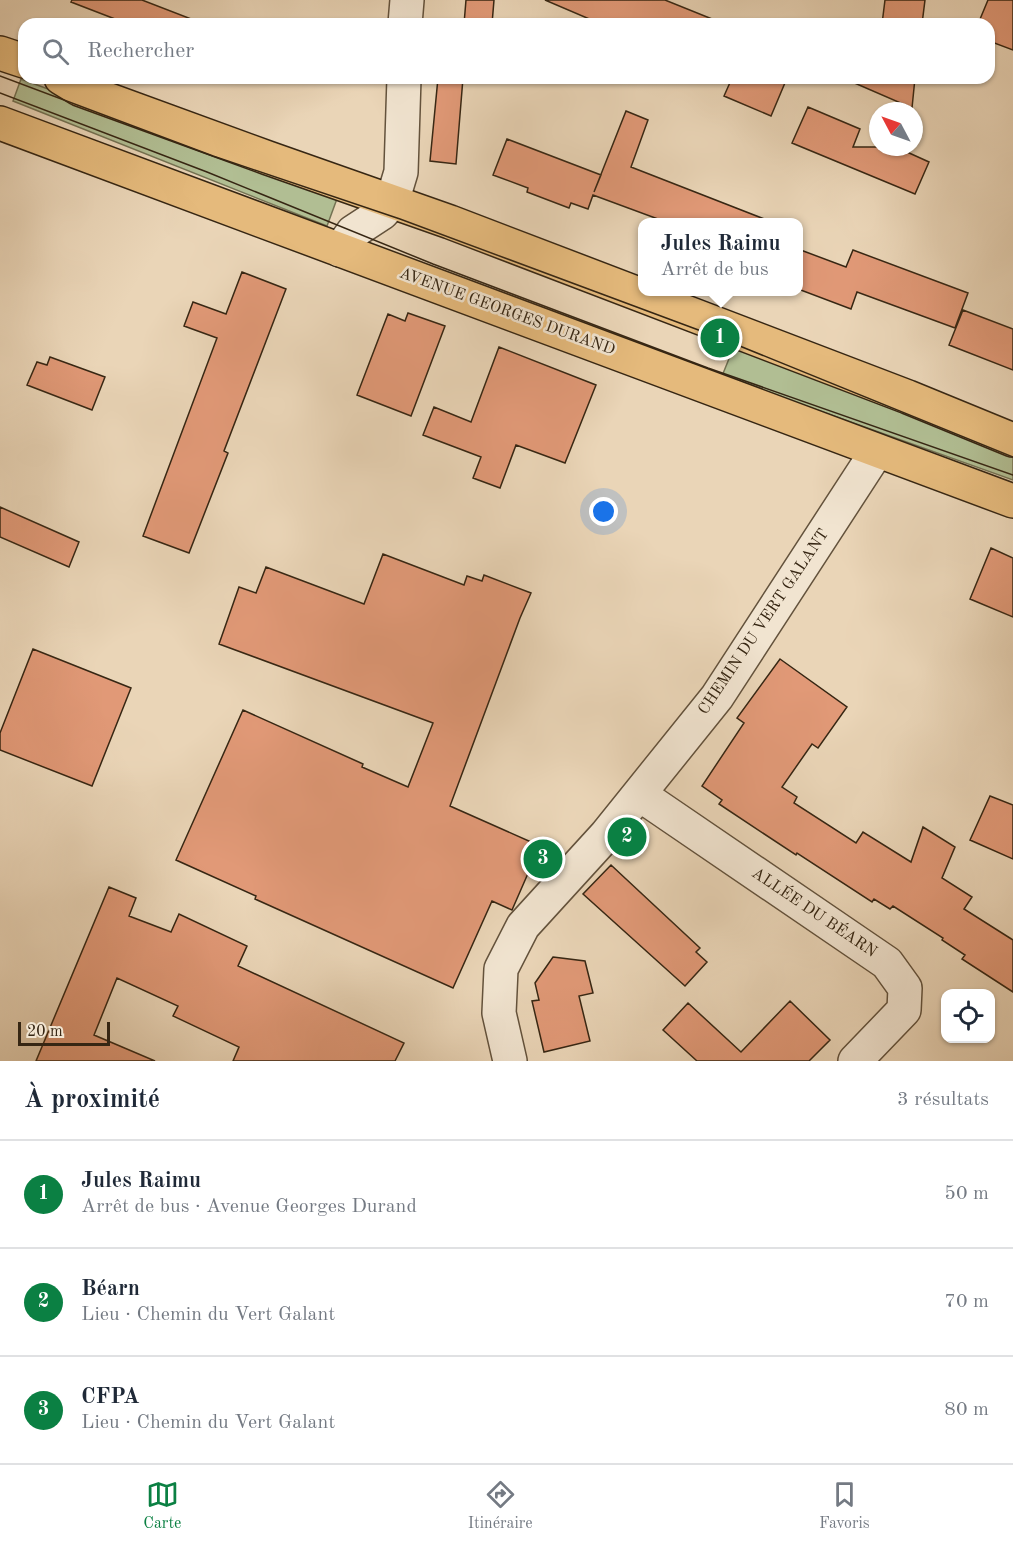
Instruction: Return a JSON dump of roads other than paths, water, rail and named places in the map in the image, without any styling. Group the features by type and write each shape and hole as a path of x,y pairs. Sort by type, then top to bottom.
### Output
{"main road":[{"path":"0,53 18,59"},
{"path":"71,84 79,89 468,228 638,293"},
{"name":"AVENUE GEORGES DURAND","path":"0,123 1013,501"},
{"path":"645,296 1013,440"}],"street":[{"path":"406,18 407,0"},
{"path":"340,250 352,232 382,213 392,202 401,172 404,84"},
{"name":"CHEMIN DU VERT GALANT","path":"510,1061 499,1013 501,969 523,926 606,835 717,697 877,450"},
{"name":"ALLÉE DU BÉARN","path":"639,794 887,963 905,988 904,1010 855,1061"}],"tram line":[{"path":"0,76 18,83"},
{"path":"21,84 213,156 400,219 720,338 1013,457"},
{"path":"0,93 207,172 433,264 708,368 1013,475"}],"place":[{"name":"Jules Raimu","path":"720,338"},
{"name":"Béarn","path":"627,837"},
{"name":"CFPA","path":"543,859"}]}
